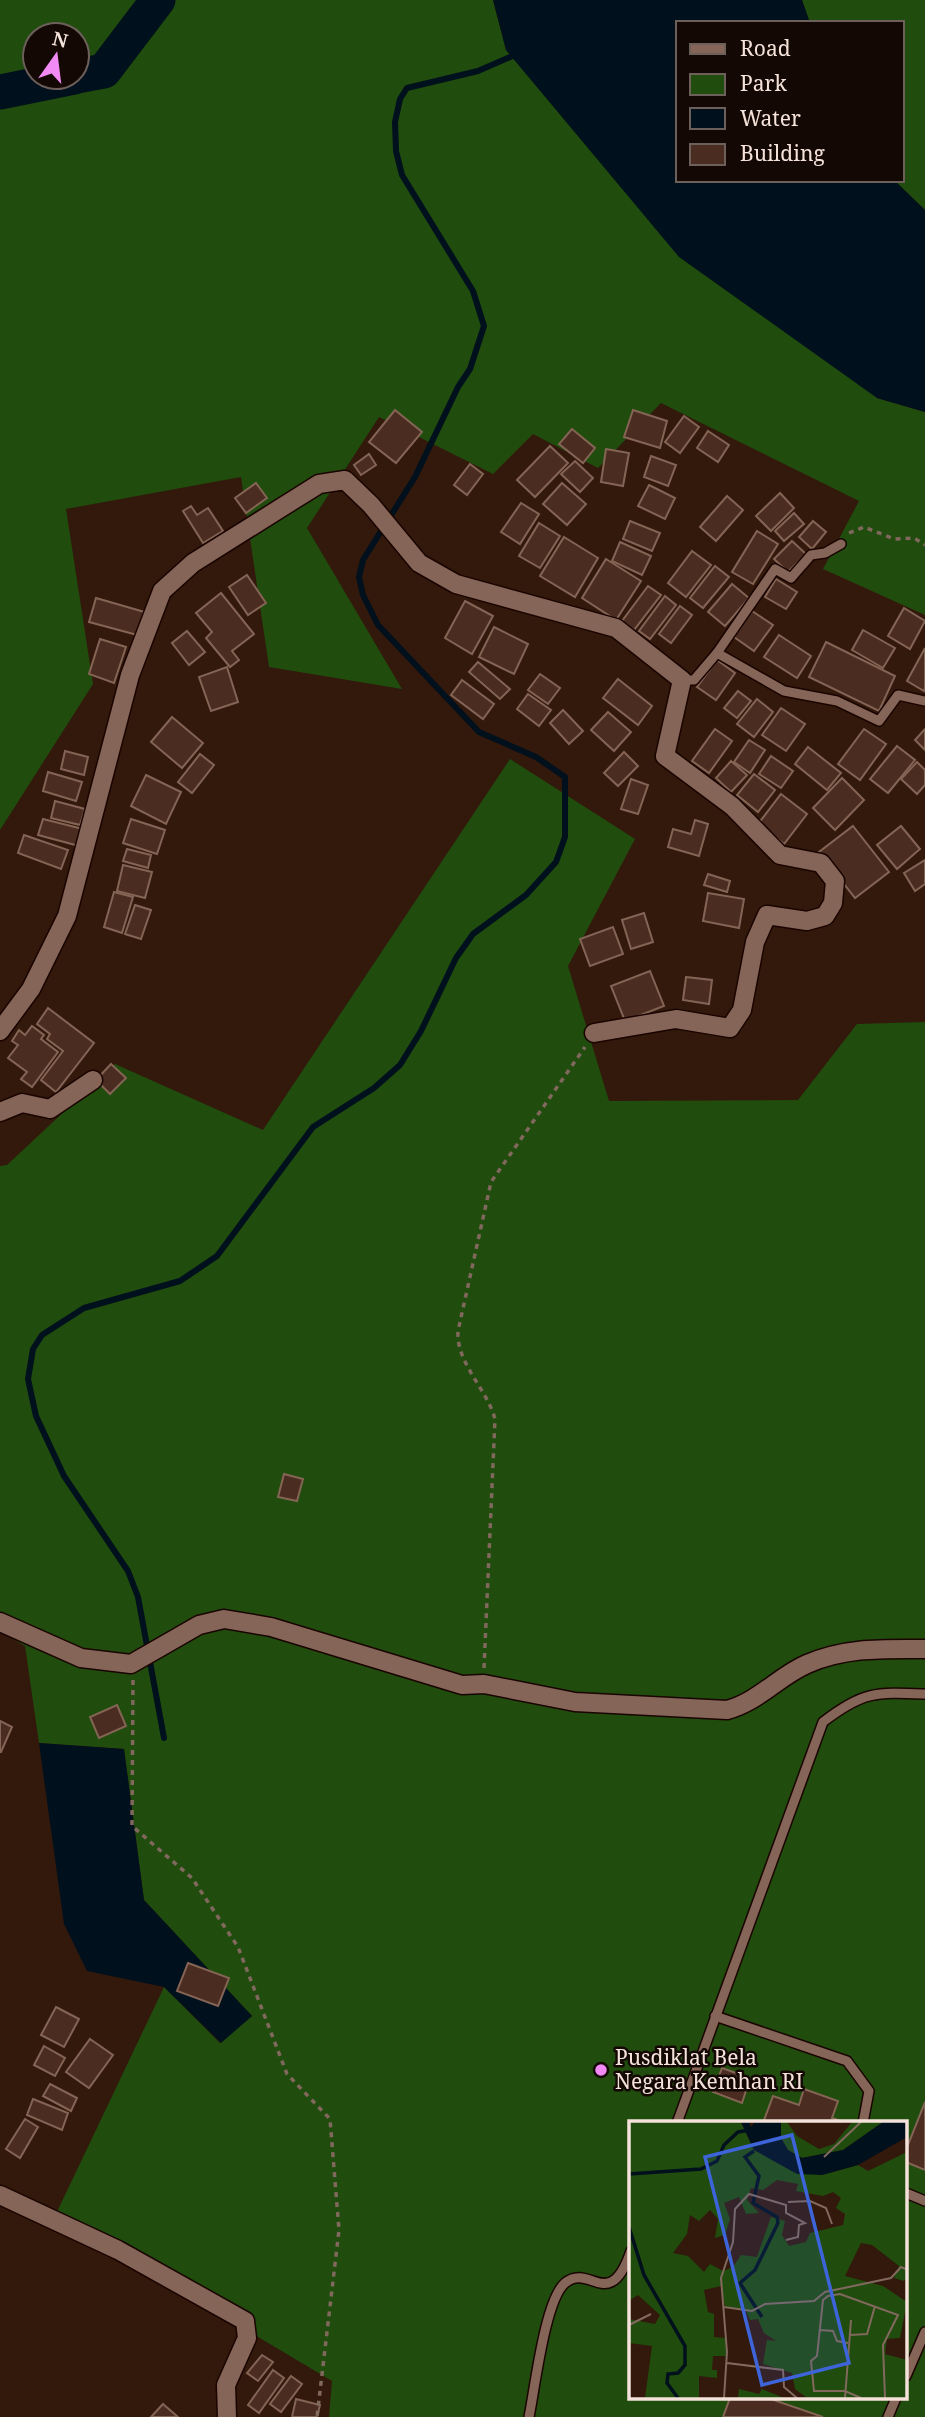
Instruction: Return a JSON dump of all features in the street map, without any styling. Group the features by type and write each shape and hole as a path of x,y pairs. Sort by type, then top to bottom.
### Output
{"street":[{"path":"0,1031 31,989 67,916 130,675 162,591 193,563 319,484 345,480 419,563 456,584 615,628 682,680 665,756 732,806 780,855 821,863 835,881 833,903 825,916 807,921 767,915 755,942 742,1010 730,1028 676,1019 594,1033"},
{"path":"0,1112 22,1103 50,1109 93,1080"},
{"path":"0,1622 81,1658 131,1664 198,1625 224,1619 271,1627 462,1685 484,1684 575,1702 727,1710 743,1706 806,1664 860,1648 925,1650"},
{"path":"0,2195 118,2250 245,2321 247,2338 226,2385 227,2417"}],"lane":[{"path":"682,680 694,680 717,653 775,569 792,578 811,555 825,553 841,544"},
{"path":"717,653 784,691 837,701 878,721 898,695 925,701"},
{"path":"678,2121 823,1722 850,1701 878,1692 925,1694"},
{"path":"715,2016 847,2061 869,2091 863,2121"},
{"path":"908,2194 925,2201"},
{"path":"529,2417 552,2301 566,2282 579,2278 606,2284 615,2281 623,2272 629,2256"},
{"path":"908,2371 925,2332"},
{"path":"888,2417 896,2400"}],"path":[{"path":"841,544 851,532 864,527 894,539 914,538 925,545"},
{"path":"484,1684 495,1419 491,1402 457,1347 458,1331 491,1182 594,1033"},
{"path":"131,1664 134,1690 132,1826 192,1878 200,1889 238,1947 287,2074 330,2119 339,2230 317,2417"}],"green space":[{"path":"0,0 493,0 506,50 877,398 925,412 925,615 823,569 859,501 661,403 598,468 533,434 493,474 379,417 307,528 402,689 269,667 241,477 66,509 93,684 0,830"},
{"path":"802,0 925,0 925,210 896,182 904,182 904,21 809,21"},
{"path":"510,759 635,839 568,966 609,1101 798,1100 857,1024 925,1022 925,2417 329,2417 332,2381 55,2216 164,1987 220,2043 252,2016 144,1900 124,1749 39,1743 25,1646 0,1632 0,1166 7,1165 115,1064 263,1130"}],"water":[{"path":"493,0 802,0 809,21 676,21 676,182 896,182 925,210 925,412 877,398 679,257 506,50"},
{"path":"39,1743 124,1749 144,1900 252,2016 221,2043 164,1987 87,1971 64,1924"}],"building":[{"path":"395,410 422,432 396,463 369,442"},
{"path":"633,410 667,421 660,448 624,437"},
{"path":"684,416 699,427 680,453 665,442"},
{"path":"572,429 595,448 583,463 559,444"},
{"path":"708,431 729,445 718,462 697,448"},
{"path":"550,446 568,463 535,497 517,480"},
{"path":"606,449 629,453 623,486 601,482"},
{"path":"369,454 376,465 361,475 354,465"},
{"path":"651,456 676,465 668,486 644,477"},
{"path":"575,461 593,478 580,492 561,474"},
{"path":"470,464 483,474 467,495 454,485"},
{"path":"256,483 267,498 246,513 235,498"},
{"path":"562,483 586,504 567,525 543,504"},
{"path":"649,485 675,498 665,519 638,506"},
{"path":"780,493 794,508 771,531 756,516"},
{"path":"727,496 743,510 716,541 700,527"},
{"path":"521,503 539,514 520,544 501,532"},
{"path":"191,506 197,515 208,508 223,531 203,543 183,511"},
{"path":"794,513 804,524 784,541 775,531"},
{"path":"630,521 660,533 652,551 623,539"},
{"path":"813,521 826,532 812,549 799,537"},
{"path":"539,523 560,536 540,568 519,556"},
{"path":"757,531 778,544 753,584 732,572"},
{"path":"564,537 598,558 575,597 540,576"},
{"path":"792,541 806,554 788,572 774,559"},
{"path":"620,542 651,556 642,575 612,561"},
{"path":"692,551 711,565 686,597 668,583"},
{"path":"606,559 641,581 616,620 582,598"},
{"path":"715,566 729,577 703,608 690,598"},
{"path":"247,575 266,603 248,615 229,587"},
{"path":"776,579 797,592 786,609 765,597"},
{"path":"732,584 749,598 725,626 708,612"},
{"path":"648,586 661,595 634,630 622,621"},
{"path":"221,593 254,634 232,651 239,660 230,667 206,638 212,632 196,613"},
{"path":"665,596 676,605 650,639 639,631"},
{"path":"96,598 148,613 141,636 89,622"},
{"path":"465,601 493,616 472,654 445,638"},
{"path":"680,606 692,615 671,643 659,634"},
{"path":"904,608 925,621 910,649 888,636"},
{"path":"752,611 773,625 754,651 734,637"},
{"path":"494,627 528,644 514,674 479,657"},
{"path":"863,630 895,648 883,668 852,650"},
{"path":"187,631 205,652 189,665 172,643"},
{"path":"779,635 811,656 797,678 764,657"},
{"path":"100,639 126,647 114,683 89,674"},
{"path":"826,642 895,676 879,711 809,677"},
{"path":"925,648 925,688 924,691 907,681"},
{"path":"717,660 735,673 716,700 697,687"},
{"path":"478,662 510,689 500,699 469,672"},
{"path":"227,667 238,702 211,711 199,677"},
{"path":"540,674 560,688 548,704 528,690"},
{"path":"618,679 652,706 638,725 603,698"},
{"path":"462,680 494,704 483,719 451,695"},
{"path":"738,691 751,701 737,718 724,708"},
{"path":"528,694 551,710 539,726 517,709"},
{"path":"757,699 773,712 754,737 737,724"},
{"path":"781,708 805,724 786,751 762,735"},
{"path":"563,710 583,731 569,744 550,723"},
{"path":"608,712 631,732 614,751 591,730"},
{"path":"172,717 203,743 182,768 151,742"},
{"path":"715,729 732,741 709,773 692,761"},
{"path":"864,729 886,744 860,780 838,764"},
{"path":"925,729 925,750 915,740"},
{"path":"749,740 765,750 750,773 734,762"},
{"path":"897,746 915,760 888,793 870,779"},
{"path":"808,747 841,773 827,790 795,764"},
{"path":"65,751 88,757 84,775 61,769"},
{"path":"624,752 638,766 618,786 604,773"},
{"path":"200,754 214,765 192,793 178,782"},
{"path":"771,756 793,771 781,788 759,774"},
{"path":"731,761 747,775 731,792 716,778"},
{"path":"917,762 925,770 925,785 917,794 901,779"},
{"path":"48,772 82,782 76,801 43,791"},
{"path":"754,774 775,790 758,812 737,795"},
{"path":"146,775 181,792 166,824 131,806"},
{"path":"842,778 864,800 835,830 813,808"},
{"path":"631,779 648,785 638,814 621,809"},
{"path":"781,794 807,814 784,844 758,824"},
{"path":"55,801 85,809 80,825 51,818"},
{"path":"43,819 83,829 79,846 38,835"},
{"path":"131,819 165,830 157,854 123,843"},
{"path":"695,820 708,824 699,856 668,847 673,829 691,834"},
{"path":"853,826 889,872 855,898 819,852"},
{"path":"901,826 920,849 897,869 877,845"},
{"path":"24,835 68,850 61,869 18,853"},
{"path":"127,849 151,855 148,868 123,861"},
{"path":"925,860 925,884 915,891 904,873"},
{"path":"123,865 152,872 145,898 117,891"},
{"path":"708,874 730,881 727,892 704,885"},
{"path":"114,892 133,897 122,933 104,927"},
{"path":"708,893 744,899 739,928 703,921"},
{"path":"135,905 151,910 141,939 125,934"},
{"path":"644,913 653,942 631,949 622,920"},
{"path":"613,927 623,954 590,966 580,939"},
{"path":"650,971 664,1006 625,1021 611,986"},
{"path":"686,977 712,980 709,1004 683,1000"},
{"path":"48,1008 94,1043 56,1092 41,1080 63,1051 47,1039 50,1034 37,1024"},
{"path":"32,1026 44,1035 41,1039 58,1052 32,1087 21,1079 27,1072 8,1058 18,1045 12,1041 19,1030 25,1035"},
{"path":"111,1064 126,1078 110,1094 96,1080"},
{"path":"284,1474 303,1479 297,1501 278,1497"},
{"path":"117,1705 126,1726 99,1738 90,1717"},
{"path":"0,1721 12,1727 1,1752 0,1752"},
{"path":"188,1963 229,1978 218,2006 177,1991"},
{"path":"56,2007 79,2019 64,2047 41,2035"},
{"path":"90,2039 113,2055 89,2088 66,2072"},
{"path":"44,2046 65,2058 55,2076 34,2065"},
{"path":"722,2068 750,2078 742,2103 713,2092"},
{"path":"50,2084 77,2098 71,2111 43,2096"},
{"path":"804,2089 838,2101 832,2118 841,2121 764,2121 773,2096 799,2105"},
{"path":"33,2099 68,2113 62,2130 27,2115"},
{"path":"925,2102 925,2170 908,2163 908,2145"},
{"path":"25,2119 38,2127 20,2158 6,2149"},
{"path":"262,2355 273,2362 258,2381 247,2373"},
{"path":"273,2370 284,2378 259,2413 248,2405"},
{"path":"291,2376 302,2384 281,2412 270,2404"},
{"path":"296,2399 320,2405 317,2417 292,2417"},
{"path":"729,2400 774,2400 823,2417 723,2417"},
{"path":"163,2404 178,2417 151,2417"}],"waterway":[{"path":"91,73 104,71 158,0"},
{"path":"164,1738 138,1597 128,1571 64,1476 36,1416 28,1379 33,1349 42,1335 84,1308 180,1281 217,1256 313,1127 374,1088 400,1065 421,1031 456,958 473,934 526,895 556,862 565,837 565,777 536,757 479,732 378,625 363,595 359,577 363,560 415,477 458,387 470,369 484,326 473,291 402,175 396,151 395,122 400,99 407,88 478,71 517,54"},
{"path":"0,92 21,88"}],"place":[{"name":"Pusdiklat Bela Negara Kemhan RI","path":"601,2070"}]}
